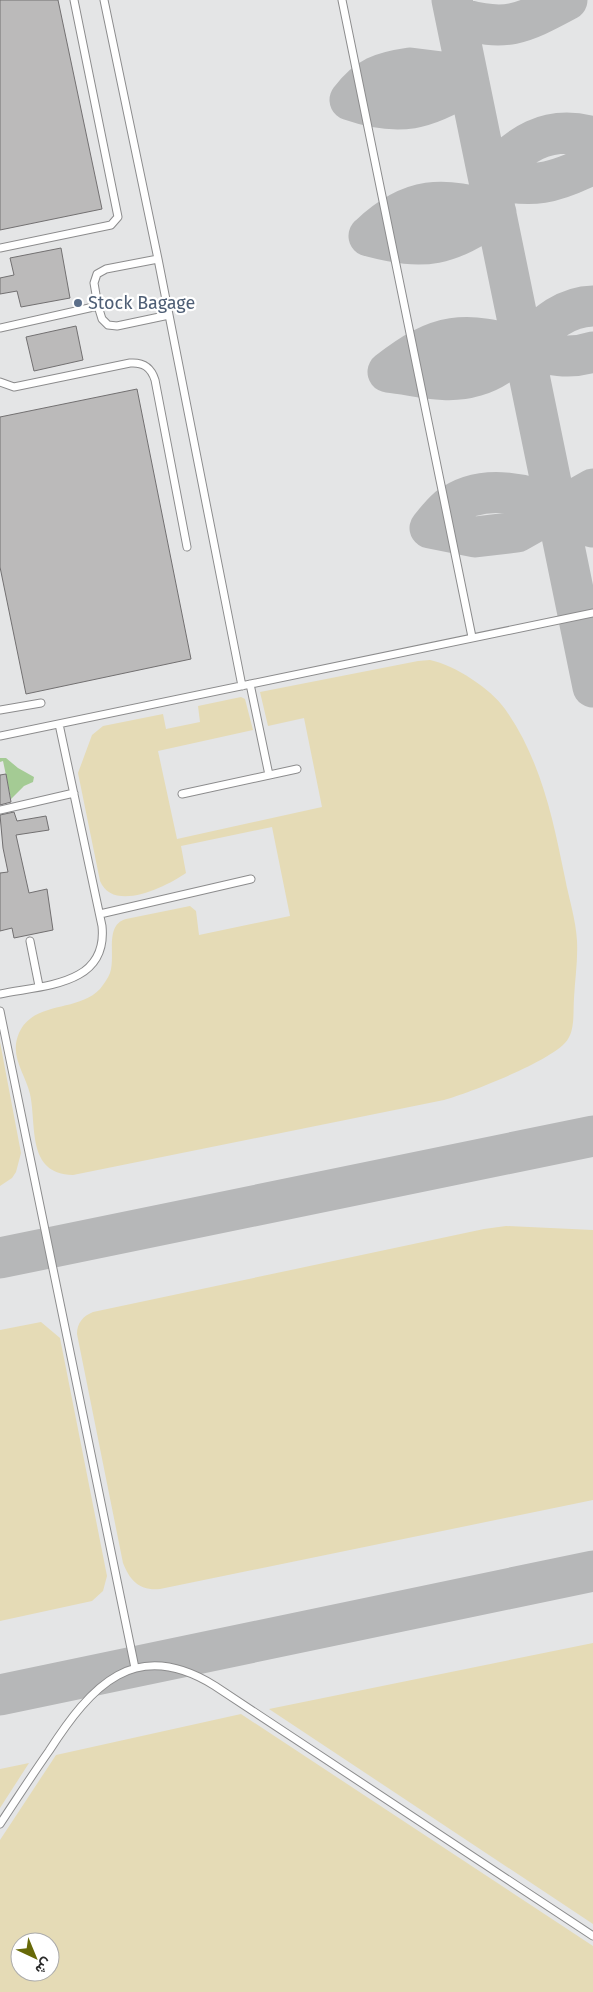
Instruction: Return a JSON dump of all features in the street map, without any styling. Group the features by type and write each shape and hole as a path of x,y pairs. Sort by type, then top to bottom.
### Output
{"lane":[{"path":"0,248 111,225 118,217 74,0"},
{"path":"104,0 158,259 242,686"},
{"path":"342,0 472,637"},
{"path":"158,259 106,269 97,274 94,283 98,306 102,319 112,326 169,315"},
{"path":"0,328 98,306"},
{"path":"0,382 8,386 20,387 130,363 143,364 149,368 155,380 188,547"},
{"path":"0,736 593,613"},
{"path":"250,684 269,775"},
{"path":"0,710 41,703"},
{"path":"0,994 75,978 92,966 102,947 103,937 100,914 59,724"},
{"path":"182,794 297,769"},
{"path":"0,810 74,793"},
{"path":"100,914 251,879"},
{"path":"30,941 39,986"},
{"path":"0,1011 134,1668"},
{"path":"0,1824 80,1705 105,1683 134,1668 168,1667 204,1679 593,1936"}],"green space":[{"path":"0,758 6,758 18,768 34,777 33,782 24,786 11,799 3,761 0,762"}],"sand":[{"path":"430,660 461,672 482,686 499,701 517,728 537,769 556,834 574,917 577,941 572,1030 568,1039 561,1047 531,1065 491,1083 444,1100 73,1175 58,1173 47,1166 36,1146 30,1094 17,1057 16,1041 26,1023 35,1016 45,1011 80,1001 100,989 106,981 112,966 113,934 119,922 190,906 196,911 199,935 290,916 272,827 181,846 186,873 166,885 153,890 128,896 116,895 107,890 100,881 78,773 92,735 103,726 163,714 166,729 200,722 198,706 241,697 245,699 253,730 158,751 177,839 322,807 304,718 268,726 260,692"},
{"path":"0,1042 21,1153 16,1172 12,1178 0,1186"},
{"path":"506,1226 593,1230 593,1500 160,1589 141,1586 133,1580 123,1563 77,1334 79,1323 86,1316 93,1312 484,1229"},
{"path":"41,1322 60,1338 107,1576 103,1591 92,1601 0,1621 0,1330"},
{"path":"593,1643 593,1924 269,1709"},
{"path":"241,1714 593,1946 593,1992 0,1992 0,1840 56,1755"},
{"path":"29,1763 0,1808 0,1769"}],"building":[{"path":"0,0 58,0 102,209 0,230"},
{"path":"61,248 70,298 21,307 17,291 0,294 0,278 14,275 10,258"},
{"path":"76,326 83,360 34,371 26,337"},
{"path":"137,389 191,659 26,694 0,567 0,417"},
{"path":"6,774 11,802 0,805 0,775"},
{"path":"14,812 17,821 46,816 49,830 16,835 29,893 47,889 53,930 14,938 12,928 0,931 0,873 8,872 3,848 0,815"}],"taxiway":[{"path":"452,0 593,687"},
{"path":"456,17 473,22 501,25 525,20 567,0"},
{"path":"410,68 442,72 469,83 439,99 412,108 383,108 350,100 356,92 376,77 391,71 410,68"},
{"path":"593,137 561,133 535,140 511,155 489,177 518,183 543,183 567,176 593,164"},
{"path":"369,236 399,213 428,203 460,204 496,213"},
{"path":"369,236 406,243 436,243 464,233 496,213"},
{"path":"388,372 453,380 475,376 492,369 506,360 546,325 560,316 576,309 593,306"},
{"path":"388,372 422,349 438,342 453,339 485,339 559,356 576,356 593,352"},
{"path":"593,489 517,532 475,537 430,528 445,510 460,500 473,495 487,493 516,494 530,497 556,508 561,511 578,522 593,527"},
{"path":"0,1258 593,1136"},
{"path":"0,1695 593,1571"}],"place":[{"name":"Stock Bagage","path":"78,303"}]}
